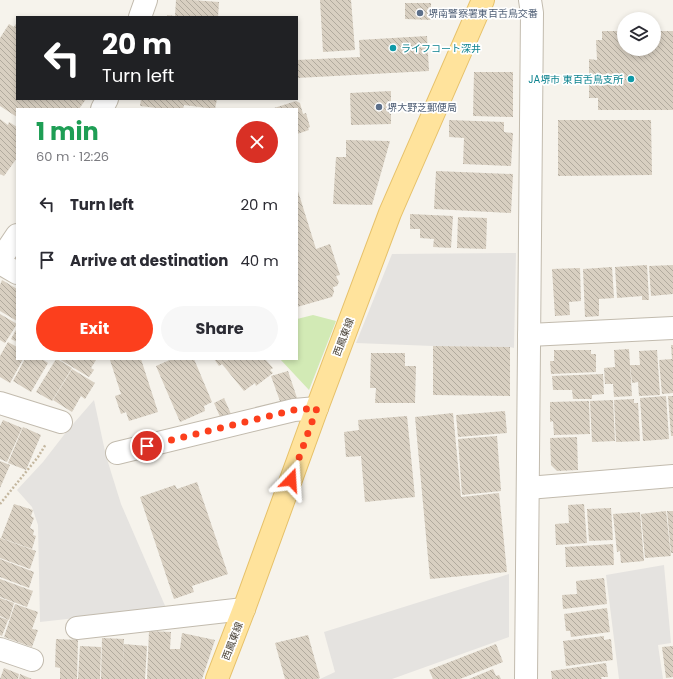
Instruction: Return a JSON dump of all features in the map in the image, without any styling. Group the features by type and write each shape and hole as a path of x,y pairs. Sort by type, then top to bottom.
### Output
{"main road":[{"name":"西鳳東線","path":"217,679 390,213 483,0"}],"street":[{"path":"140,16 146,0"},
{"path":"526,679 532,13 530,0"},
{"path":"16,237 0,261 16,272"},
{"path":"529,335 673,328"},
{"path":"0,403 61,422"},
{"path":"117,453 294,410 317,408"},
{"path":"528,488 673,476"},
{"path":"77,628 244,609"},
{"path":"0,649 32,660"}],"path":[{"path":"0,504 38,457 61,422"}],"green space":[{"path":"313,315 336,321 309,390 281,360 298,360 298,319"}],"shaded area":[{"path":"516,253 514,348 356,343 392,254"},
{"path":"94,400 106,456 121,504 166,608 40,622 38,525 32,507 17,490 43,462"},
{"path":"664,565 671,643 658,645 663,679 619,679 606,575"},
{"path":"509,574 509,637 392,679 320,679 335,672 324,632"}],"building":[{"path":"176,0 219,2 218,16 175,16"},
{"path":"320,0 351,0 355,50 323,52"},
{"path":"405,3 431,3 431,20 405,19"},
{"path":"9,24 14,27 16,24 16,100 85,100 80,108 16,108 16,116 0,106 0,38"},
{"name":"JA堺市 東百舌鳥支所","path":"602,31 617,31 617,56 661,56 661,31 673,31 673,110 598,110 598,98 589,98 589,59 597,60 596,40 602,40"},
{"name":"ライフコート深井","path":"427,36 429,71 298,78 298,60 360,57 359,40"},
{"path":"474,72 513,72 513,117 473,116"},
{"path":"391,91 391,124 351,125 350,93"},
{"path":"141,100 217,100 215,108 184,105 183,108 157,108 140,106"},
{"path":"296,101 300,103 303,114 306,113 310,127 308,128 309,130 298,134 298,108 274,108"},
{"path":"0,119 8,125 9,122 16,126 16,159 4,176 0,174"},
{"path":"449,120 504,122 504,132 513,133 511,166 463,164 464,138 449,137"},
{"path":"558,120 651,120 652,175 558,176"},
{"path":"346,140 390,141 372,205 333,204 336,157 346,157"},
{"path":"436,171 513,174 511,213 434,209"},
{"path":"298,191 316,249 330,244 340,275 336,276 339,282 337,286 333,287 334,292 332,297 298,307"},
{"path":"410,214 453,216 451,248 433,247 434,239 420,238 420,229 410,229"},
{"path":"458,217 487,218 486,249 457,248"},
{"path":"647,265 649,300 642,300 642,296 617,298 615,267"},
{"path":"673,265 673,294 651,296 649,266"},
{"path":"612,267 614,298 599,299 599,316 585,317 583,269"},
{"path":"580,268 581,301 569,302 570,315 555,316 552,269"},
{"path":"2,280 16,288 16,320 0,311 0,285"},
{"path":"0,314 16,323 16,326 5,343 0,340"},
{"path":"16,330 16,342 11,339"},
{"path":"8,342 16,346 16,360 22,360 10,383 0,377 0,356"},
{"path":"671,345 673,345 673,393 662,394 659,360 672,359"},
{"path":"433,346 510,347 510,396 433,395"},
{"path":"629,349 632,396 614,397 613,384 605,384 604,368 615,367 614,350"},
{"path":"554,350 591,350 591,354 596,354 596,372 551,374 550,361 554,361"},
{"path":"657,350 660,395 639,396 638,382 632,383 630,365 640,365 639,351"},
{"path":"371,353 405,353 405,366 416,366 415,403 375,403 376,388 370,388"},
{"path":"24,360 44,360 48,363 31,392 13,381"},
{"path":"55,360 59,360 72,368 52,401 36,392"},
{"path":"61,360 96,360 91,368 94,370 89,377"},
{"path":"110,360 141,360 158,412 129,421 126,412 121,414 115,396 121,394"},
{"path":"170,360 194,360 212,402 204,406 205,411 180,422 156,366"},
{"path":"215,360 266,360 273,368 270,370 273,373 256,386 255,383 244,391 222,364 219,366"},
{"path":"72,369 95,383 85,399 81,396 72,412 53,400"},
{"path":"288,371 297,398 281,404 271,376"},
{"path":"603,374 604,394 592,395 592,399 573,399 572,390 553,390 552,376"},
{"path":"666,396 669,439 643,441 640,398"},
{"path":"668,396 673,396 673,436 671,436"},
{"path":"224,398 231,414 221,419 214,403"},
{"path":"634,399 634,403 638,403 640,441 616,442 614,400"},
{"path":"613,400 615,441 592,442 590,401"},
{"path":"589,401 590,434 554,435 553,421 550,422 550,402"},
{"path":"505,411 507,433 458,437 456,415"},
{"path":"453,413 461,497 499,493 507,572 430,579 415,417"},
{"path":"407,416 415,497 365,502 361,456 346,457 344,432 359,430 358,420"},
{"path":"3,420 22,428 7,462 0,459 0,426"},
{"path":"23,427 41,435 26,470 8,463"},
{"path":"497,436 501,491 462,495 458,439"},
{"path":"577,437 578,470 557,471 551,465 550,438"},
{"path":"0,461 10,465 0,488"},
{"path":"197,482 228,574 192,586 194,592 174,599 140,497 175,485 177,489"},
{"path":"14,504 33,510 31,516 34,518 30,528 34,530 33,535 36,536 32,549 1,538"},
{"path":"584,504 587,543 556,545 555,524 569,523 568,505"},
{"path":"611,508 613,540 589,541 587,509"},
{"path":"666,511 671,556 645,558 641,514"},
{"path":"667,511 673,511 673,553 671,553"},
{"path":"640,512 644,561 621,563 620,551 617,552 613,514"},
{"path":"0,538 36,551 30,569 0,558"},
{"path":"613,544 614,565 566,567 565,547"},
{"path":"0,559 34,572 29,588 0,577"},
{"path":"604,578 607,604 563,609 562,595 577,594 576,581"},
{"path":"0,579 33,591 27,607 0,597"},
{"path":"0,598 14,603 9,620 0,616"},
{"path":"15,604 38,612 32,629 38,630 32,647 4,637"},
{"path":"607,608 610,632 571,637 570,631 566,631 564,614"},
{"path":"0,617 8,620 2,636 0,635"},
{"path":"149,631 171,632 170,649 180,649 182,633 215,640 202,679 147,679"},
{"path":"308,635 320,678 285,679 275,643"},
{"path":"604,636 604,640 611,639 613,660 566,666 563,641"},
{"path":"102,638 124,639 122,676 124,644 147,646 145,679 101,679"},
{"path":"56,639 78,640 77,679 60,679 60,668 55,667"},
{"path":"496,644 503,662 460,679 433,679 429,670"},
{"path":"80,646 101,647 100,679 78,679"},
{"path":"673,646 673,677 666,678 662,647"},
{"path":"606,663 608,677 601,677 602,679 552,679 551,671"},
{"path":"4,668 19,674 18,679 0,679"},
{"path":"493,669 496,676 499,675 501,679 469,679"},
{"path":"20,674 32,679 19,679"}],"place":[{"name":"堺南警察署東百舌鳥交番","path":"420,13"},
{"name":"ライフコート深井","path":"393,48"},
{"name":"JA堺市 東百舌鳥支所","path":"631,79"},
{"name":"堺大野芝郵便局","path":"379,107"}],"route":[{"path":"147,446 294,410 317,408 291,480"}]}
